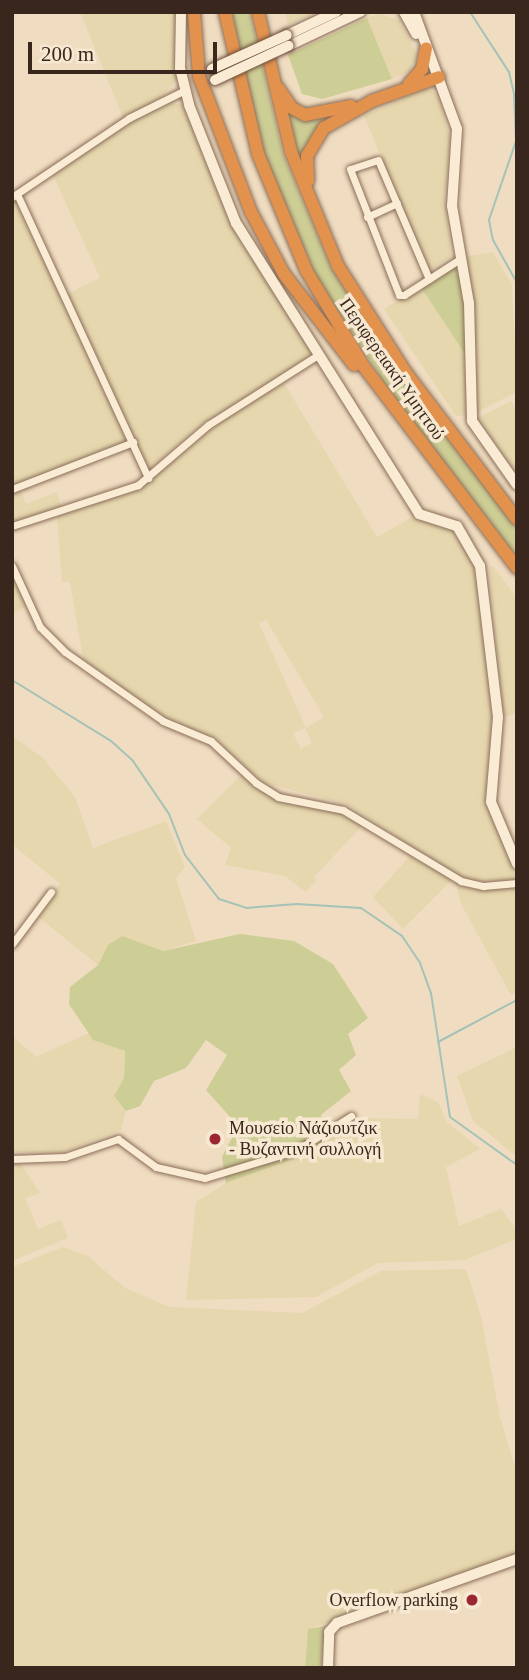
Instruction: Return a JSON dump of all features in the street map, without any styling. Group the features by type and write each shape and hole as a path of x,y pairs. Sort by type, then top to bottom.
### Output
{"highway":[{"path":"194,12 200,81 272,254 341,350 416,437"},
{"name":"Περιφερειακή Υμηττού","path":"225,12 249,123 293,245 343,336 416,437 517,568"},
{"name":"Περιφερειακή Υμηττού","path":"258,12 284,128 318,224 374,327 517,519"},
{"path":"409,84 422,69 424,46"},
{"path":"266,55 282,97 298,112 318,116 372,101"},
{"path":"318,224 306,175 309,148 324,128 372,101 438,74"}],"street":[{"path":"180,12 185,90 236,223 419,514 457,526 480,565 498,718 491,802 517,864"},
{"path":"288,41 336,12"},
{"path":"200,81 360,12"},
{"path":"406,13 438,74 457,133 452,198 469,303 472,421 517,485"},
{"path":"148,478 15,195 129,118 185,90"},
{"path":"429,279 378,160 352,168 349,174 398,295 429,279 460,259"},
{"path":"367,217 397,203"},
{"path":"12,526 127,490 148,478 208,425 318,355"},
{"path":"12,489 133,442"},
{"path":"12,566 40,627 65,652 163,721 211,741 256,783 278,797 343,810 461,881 492,886 517,883"},
{"path":"12,944 51,892"},
{"path":"12,1159 65,1157 118,1139 156,1167 205,1178 297,1150 351,1116"},
{"path":"328,1668 329,1632 334,1626 517,1559"}],"shaded area":[{"path":"80,12 176,12 178,77 162,97 123,118"},
{"path":"285,12 316,12 288,25"},
{"path":"380,14 399,20 417,55 410,71 392,79 367,18"},
{"path":"424,89 433,91 440,101 450,138 445,198 451,256 433,268 428,268 364,116"},
{"path":"170,103 186,105 230,218 311,349 306,358 257,392 201,425 148,470 67,294 100,278 52,173 137,116"},
{"path":"14,199 130,440 12,487 12,201"},
{"path":"493,252 512,285 517,392 477,412 473,297 462,257"},
{"path":"420,286 465,354 468,415 456,416 384,309"},
{"path":"284,383 377,537 414,516 449,526 476,566 494,714 486,799 517,869 517,879 492,883 461,878 348,805 262,782 215,738 163,718 83,659 70,582 62,582 57,515 138,488 209,426","holes":["266,620 324,717 306,728 259,623","305,728 312,743 301,749 293,733"]},
{"path":"511,401 517,410 517,474 478,418"},
{"path":"20,489 26,504 57,492 62,509 12,524 12,492"},
{"path":"489,566 493,566 517,598 517,717 515,714 503,717"},
{"path":"12,574 27,606 12,614"},
{"path":"12,736 43,758 75,797 93,848 166,821 185,867 176,878 196,941 163,951 108,945 98,965 37,916 60,884 12,844"},
{"path":"241,775 277,799 339,812 362,826 314,877 316,881 306,892 285,876 225,865 231,848 197,819"},
{"path":"410,856 452,880 403,929 373,897"},
{"path":"456,884 479,888 517,886 517,992 511,995 461,904"},
{"path":"89,1033 93,1040 125,1051 124,1078 114,1096 126,1111 121,1130 60,1153 12,1152 12,1036 36,1057"},
{"path":"517,1047 517,1157 473,1121 457,1076"},
{"path":"420,1094 438,1102 447,1122 480,1149 446,1167 459,1226 501,1209 517,1230 517,1239 465,1260 378,1263 316,1297 186,1300 196,1202 226,1183 299,1157 358,1118 418,1119"},
{"path":"12,1162 20,1163 40,1193 25,1198 38,1229 61,1220 68,1238 12,1261"},
{"path":"63,1247 88,1256 125,1288 170,1307 302,1313 381,1271 466,1269 481,1316 500,1417 517,1473 517,1554 314,1627 307,1638 305,1668 12,1668 12,1267"}],"green space":[{"path":"232,12 250,12 283,154 331,268 400,377 517,528 517,557 386,386 316,276 266,159 244,81"},
{"path":"367,18 392,79 322,99 302,94 288,55"},
{"path":"282,103 291,111 337,114 312,136 302,164"},
{"path":"455,266 465,293 465,354 420,286"},
{"path":"240,934 294,941 333,964 368,1018 348,1034 356,1055 339,1070 351,1091 321,1115 331,1136 299,1157 226,1183 222,1157 238,1126 206,1090 227,1055 206,1040 186,1068 154,1081 140,1106 126,1111 114,1096 124,1078 125,1051 93,1040 69,1004 70,987 98,965 108,945 122,936 163,951"},
{"path":"325,1626 321,1668 305,1668 308,1629"}],"waterway":[{"path":"470,12 509,72 514,94 516,141 489,220 493,240 517,283"},
{"path":"12,680 111,741 133,761 169,814 185,855 219,899 246,908 297,904 361,908 402,936 420,963 431,993 450,1117 517,1165"},
{"path":"438,1042 517,1000"}],"place":[{"name":"Μουσείο Νάζιουτζικ - Βυζαντινή συλλογή","path":"215,1139"},
{"name":"Overflow parking","path":"472,1600"}]}
